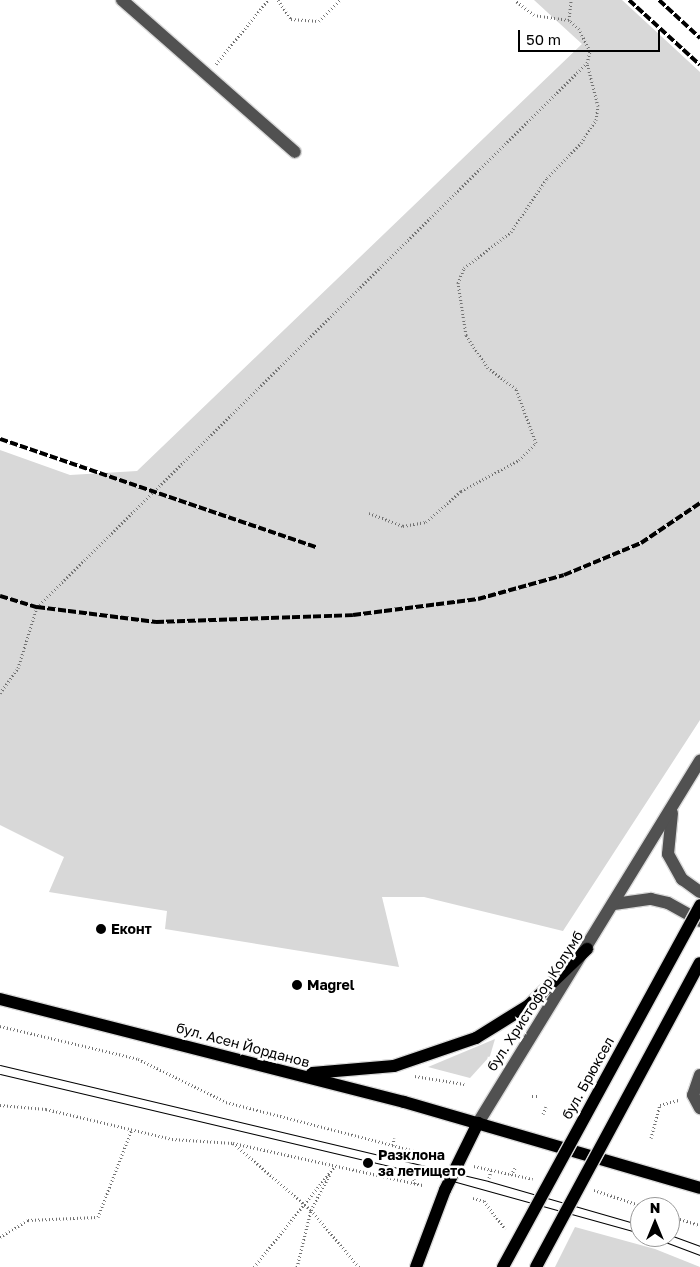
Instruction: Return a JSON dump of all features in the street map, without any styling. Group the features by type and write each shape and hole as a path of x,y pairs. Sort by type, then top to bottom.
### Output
{"main road":[{"name":"бул. Брюксел","path":"504,1267 700,905"},
{"path":"296,1074 363,1072 449,1050 529,1005 586,949"},
{"path":"536,1267 700,963"},
{"name":"бул. Асен Йорданов","path":"0,999 296,1074 478,1123 700,1188"},
{"name":"бул. Христофор Колумб","path":"416,1267 445,1190 478,1123"}],"street":[{"path":"122,0 295,152"},
{"name":"бул. Христофор Колумб","path":"478,1123 700,761"},
{"path":"674,803 668,854 682,880 700,892"},
{"path":"614,904 651,899 668,903 700,921"},
{"path":"700,1075 693,1096 700,1108"}],"path":[{"path":"208,75 268,0"},
{"path":"278,0 291,19 319,21 340,0"},
{"path":"515,0 534,15 569,20"},
{"path":"0,693 18,668 37,607 586,63 590,51 569,20 571,0"},
{"path":"369,512 402,526 426,522 461,491 520,460 536,443 516,389 488,368 466,335 458,283 464,268 511,232 547,178 590,131 598,106 586,63"},
{"path":"0,1026 138,1059 226,1102 393,1145 408,1151 414,1151"},
{"path":"411,1075 464,1084"},
{"path":"532,1096 538,1096"},
{"path":"651,1138 660,1105 693,1096"},
{"path":"0,1104 46,1109 172,1139 233,1143 306,1161 422,1185"},
{"path":"543,1114 546,1107"},
{"path":"0,1237 28,1220 98,1216 132,1129"},
{"path":"393,1145 394,1138"},
{"path":"233,1143 311,1210 359,1267"},
{"path":"254,1267 334,1167"},
{"path":"297,1267 311,1210 334,1167"},
{"path":"511,1175 515,1168"},
{"path":"489,1178 491,1170"},
{"path":"414,1179 415,1184"},
{"path":"473,1198 484,1199 506,1230"},
{"path":"680,1219 700,1225"}],"shaded area":[{"path":"534,0 622,0 700,72 700,720 563,931 424,897 382,897 399,967 165,929 167,911 49,892 64,857 0,825 0,450 70,475 137,471 582,44"},
{"path":"495,1039 490,1056 470,1078 428,1067"},
{"path":"575,1227 630,1242 630,1247 655,1249 700,1267 555,1267"}],"tram line":[{"path":"0,1065 488,1181 630,1222"},
{"path":"0,1074 449,1180 630,1230"},
{"path":"680,1239 700,1246"},
{"path":"679,1247 700,1255"}],"railway":[{"path":"629,0 700,65"},
{"path":"659,0 700,38"},
{"path":"0,439 316,547"},
{"path":"0,596 37,607 156,622 353,615 478,599 564,575 641,543 700,503"}],"place":[{"name":"Еконт","path":"101,929"},
{"name":"Magrel","path":"297,985"},
{"name":"Разклона за летището","path":"368,1163"}]}
